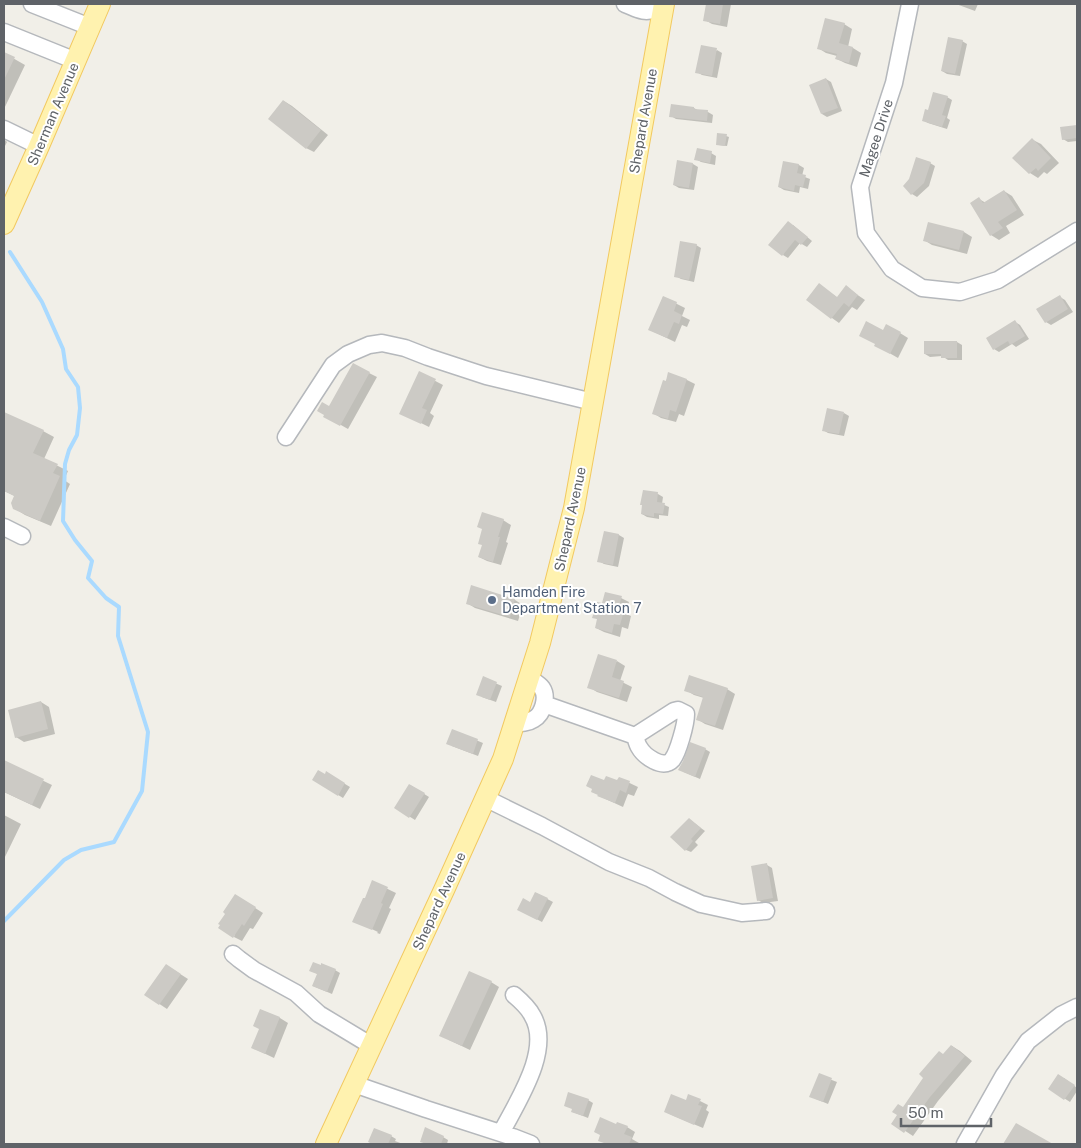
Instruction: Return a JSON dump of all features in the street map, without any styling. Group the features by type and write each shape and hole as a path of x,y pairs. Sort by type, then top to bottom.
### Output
{"main road":[{"name":"Sherman Avenue","path":"4,224 40,146 100,4"},
{"name":"Shepard Avenue","path":"326,1144 503,759 540,644 574,508 658,7"}],"street":[{"path":"32,4 90,27"},
{"path":"625,4 646,12 658,7"},
{"name":"Magee Drive","path":"910,4 894,83 860,187 866,233 892,269 922,288 960,292 998,280 1077,232"},
{"path":"4,32 76,61"},
{"path":"4,129 40,146"},
{"path":"286,437 333,365 348,354 369,345 382,343 405,348 486,376 593,402"},
{"path":"4,527 22,536"},
{"path":"514,723 533,720 540,714 544,704 543,689 529,678"},
{"path":"544,704 635,736"},
{"path":"485,798 609,862 649,878 701,904 742,913 766,911"},
{"path":"233,954 246,965 296,993 319,1014 372,1046"},
{"path":"500,1133 528,1081 538,1048 538,1028 533,1015 514,995"},
{"path":"965,1144 1004,1075 1028,1041 1061,1015 1077,1007"},
{"path":"354,1084 531,1144"}],"building":[{"path":"706,4 723,4 720,24 703,21"},
{"path":"825,18 845,23 839,43 853,47 849,63 835,59 837,54 817,49"},
{"path":"948,37 963,40 955,74 941,71"},
{"path":"701,45 717,48 712,76 695,73"},
{"path":"4,52 15,57 4,80"},
{"path":"826,78 838,108 821,114 809,85"},
{"path":"933,92 948,96 942,115 946,116 942,127 922,121 925,109 928,110"},
{"path":"283,100 321,130 306,149 268,119"},
{"path":"671,104 708,110 707,121 669,117"},
{"path":"1077,125 1077,138 1062,140 1060,127"},
{"path":"717,133 727,134 725,146 716,145"},
{"path":"1032,138 1051,158 1038,171 1036,168 1029,174 1012,158"},
{"path":"697,148 712,151 710,163 694,160"},
{"path":"916,157 931,162 924,183 911,195 903,186 909,179"},
{"path":"677,160 693,163 689,188 673,185"},
{"path":"783,161 799,164 797,173 806,175 803,187 795,185 794,191 778,187"},
{"path":"1004,190 1017,210 998,222 1003,228 990,236 970,203 979,197 983,203"},
{"path":"788,221 808,237 801,245 795,240 782,256 768,245"},
{"path":"928,222 964,231 959,250 923,241"},
{"path":"680,241 697,244 689,280 674,277"},
{"path":"819,283 837,297 846,285 858,295 849,307 844,303 831,319 806,300"},
{"path":"1060,295 1068,309 1045,323 1036,309"},
{"path":"663,296 677,302 674,311 682,315 679,324 674,322 667,338 648,330"},
{"path":"1015,320 1025,336 1010,345 1008,341 993,350 986,338"},
{"path":"866,321 883,330 886,324 901,332 890,354 859,336"},
{"path":"924,341 957,341 957,358 941,358 941,354 924,354"},
{"path":"353,363 370,372 340,426 323,417 324,415 317,411 322,402 329,406"},
{"path":"419,371 436,379 422,408 427,410 421,424 399,414"},
{"path":"668,372 687,379 676,412 670,410 668,419 652,414 663,380 666,381"},
{"path":"827,408 844,412 839,434 822,431"},
{"path":"4,412 44,430 33,453 58,464 53,473 60,476 40,521 13,509 11,503 14,496 4,491"},
{"path":"643,490 658,492 657,502 665,503 663,514 654,513 654,517 641,514 642,505 640,505"},
{"path":"482,512 504,519 493,562 478,557 482,545 478,544 482,529 477,527"},
{"path":"604,531 619,534 613,565 597,562"},
{"path":"471,585 515,599 510,617 466,604"},
{"path":"605,592 622,596 618,609 624,611 620,625 614,624 612,633 595,628 597,619 592,618 597,602 602,603"},
{"path":"598,654 617,660 612,677 624,681 619,698 587,688"},
{"path":"689,675 728,688 715,726 696,720 703,697 684,691"},
{"path":"483,676 497,682 490,700 476,695"},
{"path":"41,701 48,729 15,738 8,710"},
{"path":"452,729 478,739 473,754 446,744"},
{"path":"690,742 706,748 695,777 678,770"},
{"path":"4,760 44,779 32,805 4,792"},
{"path":"318,770 325,774 326,771 345,783 338,796 312,780"},
{"path":"591,775 604,780 606,776 617,780 619,777 630,781 626,793 620,790 615,803 591,792 592,789 586,786"},
{"path":"409,784 425,793 409,818 394,808"},
{"path":"689,818 701,828 691,839 693,841 685,851 670,837"},
{"path":"767,863 773,898 757,901 751,866"},
{"path":"372,880 388,887 372,930 352,922"},
{"path":"535,892 548,898 537,920 517,910 523,898 530,902"},
{"path":"235,894 256,907 244,926 242,924 233,938 218,928 220,925 218,924 225,914 223,912"},
{"path":"313,962 336,969 327,992 312,986 317,974 309,971"},
{"path":"166,964 181,974 159,1005 144,995"},
{"path":"469,971 492,981 462,1046 439,1036"},
{"path":"260,1009 280,1017 265,1054 251,1048 259,1029 253,1026"},
{"path":"951,1045 965,1056 930,1097 904,1133 891,1124 897,1115 892,1112 898,1104 903,1107 923,1078 919,1074 939,1051 943,1054"},
{"path":"819,1073 832,1078 823,1102 809,1097"},
{"path":"1058,1074 1075,1085 1064,1100 1048,1089"},
{"path":"568,1092 589,1099 583,1116 571,1112 572,1109 564,1106"},
{"path":"671,1094 686,1100 688,1094 701,1099 698,1105 702,1106 694,1125 664,1112"},
{"path":"600,1117 616,1124 617,1122 628,1126 624,1134 632,1137 629,1144 607,1144 598,1141 600,1135 594,1132"},
{"path":"1016,1123 1053,1144 1003,1144"},
{"path":"425,1127 444,1136 441,1144 420,1142"},
{"path":"374,1128 392,1135 388,1144 368,1142"}],"waterway":[{"path":"4,921 64,860 81,850 114,842 142,791 148,732 118,636 119,607 106,598 88,578 92,561 63,521 65,464 69,450 77,435 80,408 78,387 66,369 63,349 42,302 10,252"}],"place":[{"name":"Hamden Fire Department Station 7","path":"492,600"}]}
